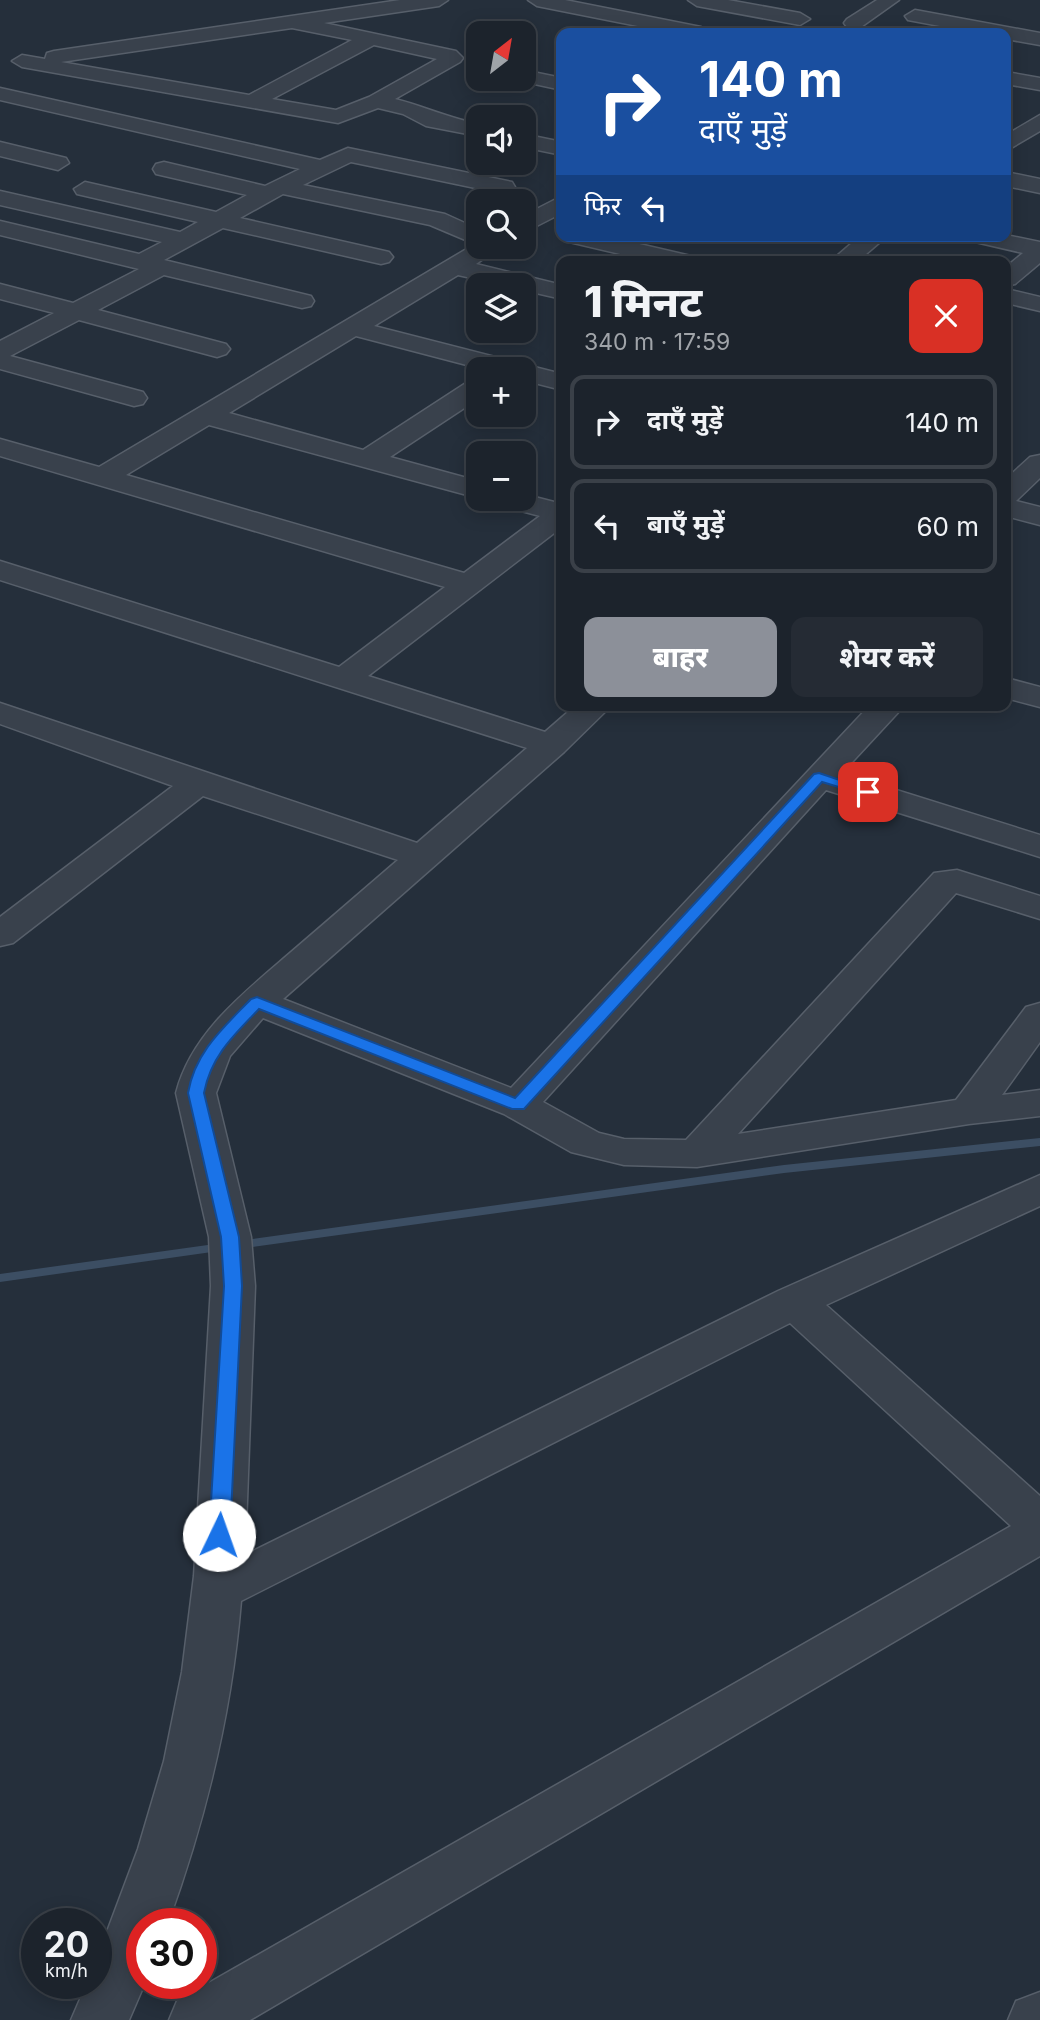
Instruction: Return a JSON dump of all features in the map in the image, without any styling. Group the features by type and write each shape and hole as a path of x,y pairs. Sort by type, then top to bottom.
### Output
{"street":[{"path":"0,64 439,0"},
{"path":"537,0 676,28"},
{"path":"697,0 800,19"},
{"path":"854,23 890,0"},
{"path":"915,16 980,28"},
{"path":"293,22 449,55 453,58 450,61"},
{"path":"1011,34 1040,39"},
{"path":"251,102 370,39"},
{"path":"22,61 338,117 376,102 450,61 466,64"},
{"path":"536,78 556,82"},
{"path":"1011,79 1040,84"},
{"path":"0,94 188,139 323,167"},
{"path":"376,102 411,108 434,121 466,128"},
{"path":"1011,141 1040,121"},
{"path":"536,143 556,148"},
{"path":"0,149 58,163"},
{"path":"0,351 78,312 152,265 183,240 275,190 348,155 504,187"},
{"path":"164,169 437,219 466,231"},
{"path":"1011,180 1040,186"},
{"path":"85,189 381,257"},
{"path":"0,198 183,240"},
{"path":"536,218 556,206"},
{"path":"0,228 302,301"},
{"path":"536,228 556,233"},
{"path":"608,242 679,254"},
{"path":"849,256 867,242"},
{"path":"1005,242 1040,250"},
{"path":"1011,275 1040,250"},
{"path":"104,476 469,259"},
{"path":"456,267 556,291"},
{"path":"0,291 218,349"},
{"path":"1011,297 1040,304"},
{"path":"352,328 466,358"},
{"path":"0,361 135,398"},
{"path":"536,376 556,381"},
{"path":"367,460 466,395"},
{"path":"205,415 466,487"},
{"path":"0,447 467,584"},
{"path":"1011,490 1040,463"},
{"path":"536,506 556,512"},
{"path":"1011,508 1040,516"},
{"path":"344,679 556,517"},
{"path":"0,570 552,745"},
{"path":"1011,689 1040,697"},
{"path":"100,2020 162,1861 189,1766 208,1672 216,1591 232,1262 196,1093 199,1073 208,1054 257,1002 589,711"},
{"path":"518,1105 819,777 883,711"},
{"path":"0,713 198,783 422,856"},
{"path":"819,777 1040,846"},
{"path":"0,935 198,783"},
{"path":"697,1154 943,884 957,881 1040,908"},
{"path":"257,1002 518,1105 586,1143 624,1152 697,1154 969,1111 1040,1103"},
{"path":"969,1111 1040,1015"},
{"path":"216,1591 794,1303 1040,1189"},
{"path":"794,1303 1040,1524"},
{"path":"198,2020 1040,1533"}],"waterway":[{"path":"238,1245 784,1169 1040,1142"},
{"path":"0,1278 222,1247"}],"route":[{"path":"219,1535 233,1286 230,1237 196,1093 199,1073 208,1054 257,1002 518,1105 550,1074 819,777 868,792"}]}
